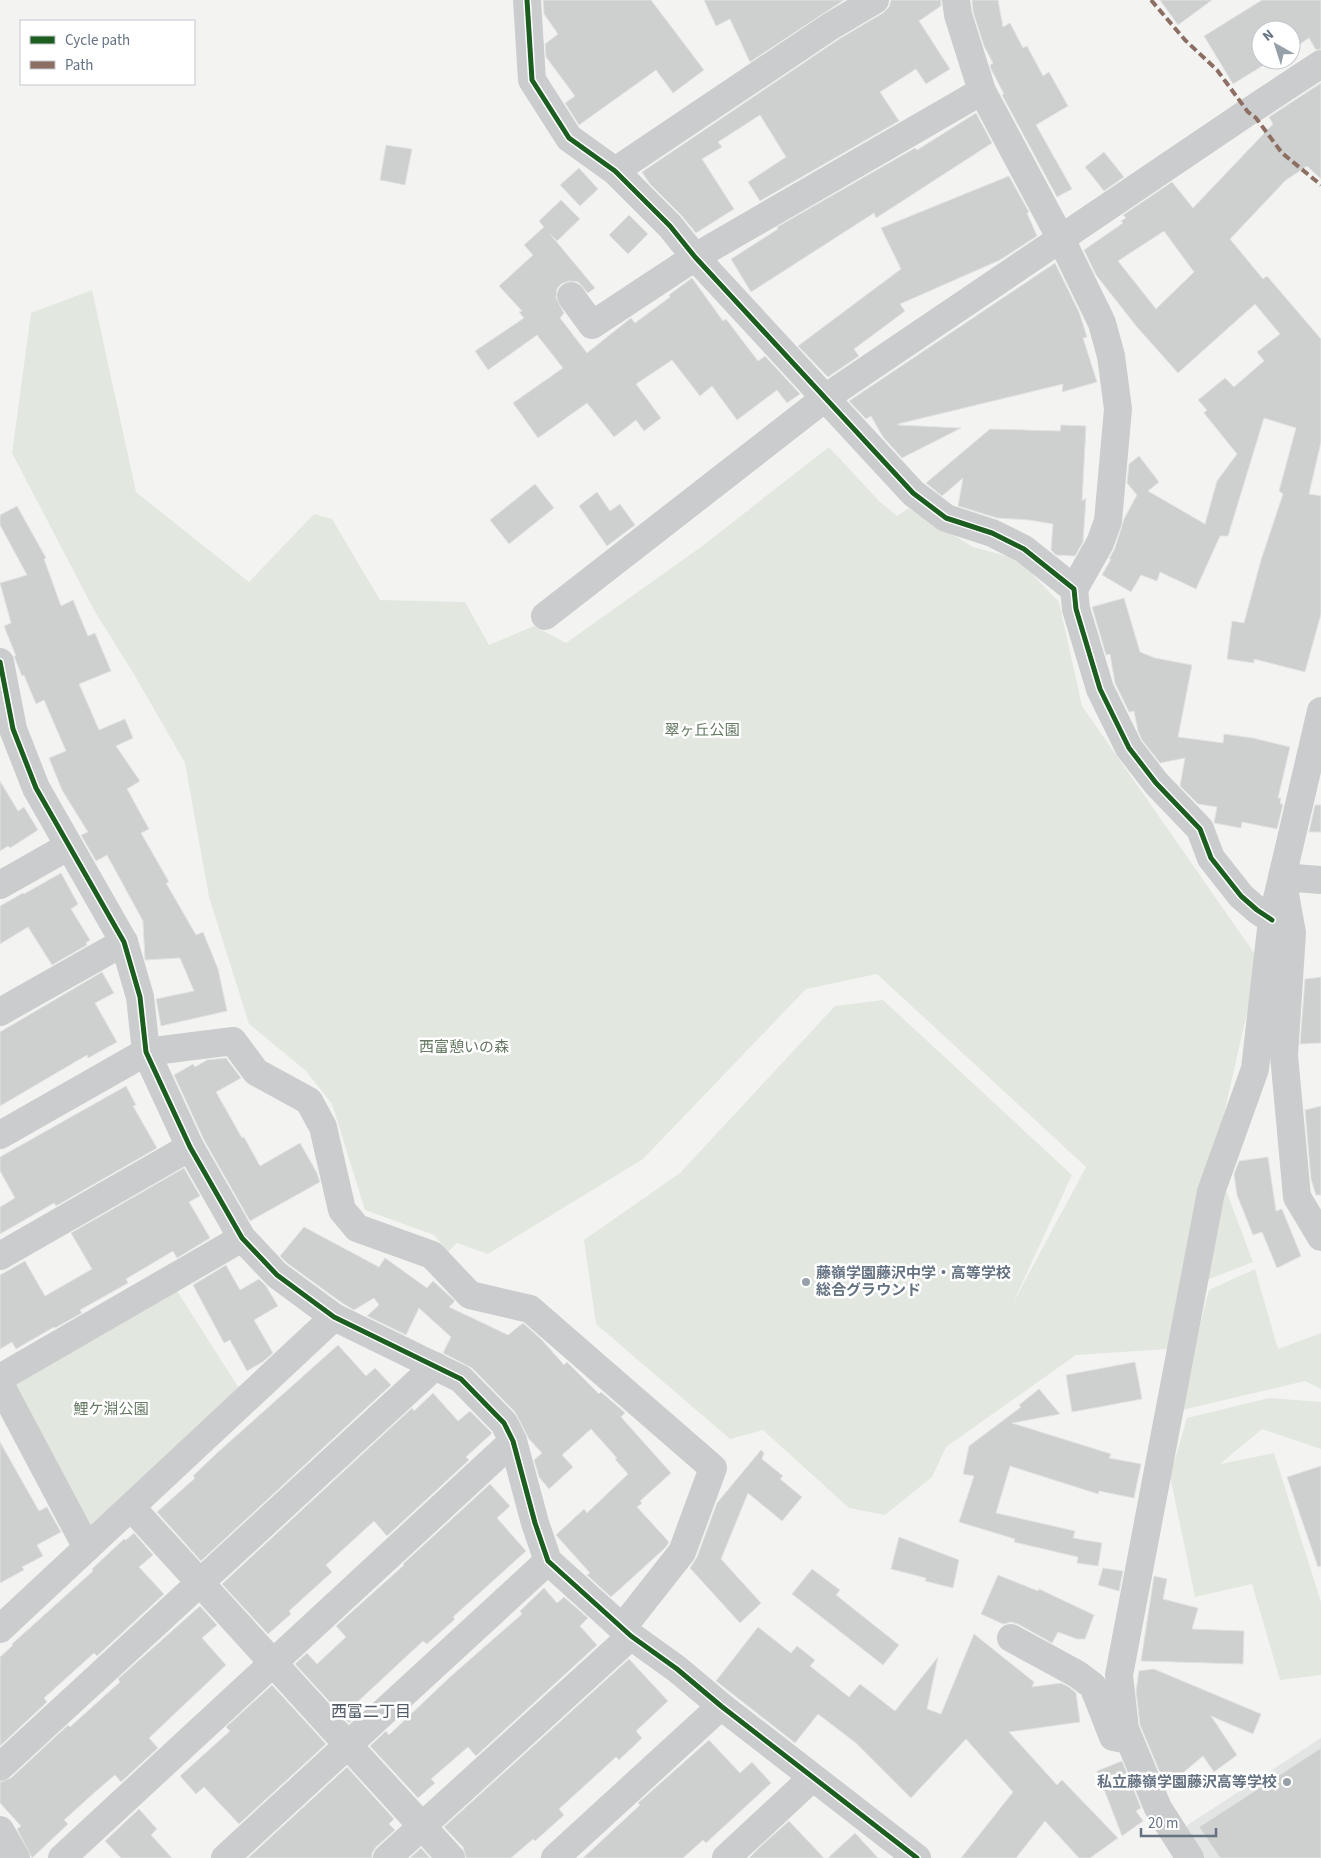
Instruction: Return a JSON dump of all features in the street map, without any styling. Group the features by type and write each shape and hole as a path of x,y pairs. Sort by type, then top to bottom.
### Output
{"street":[{"path":"527,0 532,80 569,138 615,171 670,226 695,257 913,493 946,518 992,533 1024,549 1074,589"},
{"path":"615,171 831,26 875,0"},
{"path":"956,0 958,15 982,91 1061,239 1102,323 1111,356 1118,409 1108,521 1100,543 1074,589 1076,609 1100,689 1129,748 1156,782 1200,829 1211,858 1241,896 1272,920"},
{"path":"544,616 825,398 1321,64"},
{"path":"571,296 592,325 695,257 982,91"},
{"path":"0,662 13,729 36,788 124,942 140,997 146,1052 190,1147 242,1238 277,1275 334,1316 462,1379 504,1423 513,1441 535,1523 548,1561 627,1631 720,1706 917,1858"},
{"path":"1190,1858 1158,1808 1128,1739 1125,1730 1119,1675 1211,1192 1255,1069 1272,920 1321,712"},
{"path":"0,885 69,846"},
{"path":"1282,877 1321,880"},
{"path":"1282,877 1292,933 1284,1055 1297,1197 1321,1237"},
{"path":"0,1012 124,942"},
{"path":"0,1135 146,1052 233,1041 256,1072 309,1100 323,1127 342,1210 358,1228 432,1255 470,1295 530,1309 713,1468 682,1552 627,1631 387,1858"},
{"path":"0,1256 190,1147"},
{"path":"0,1378 242,1238"},
{"path":"1,1624 87,1548 334,1316"},
{"path":"0,1767 434,1366"},
{"path":"0,1384 87,1548"},
{"path":"62,1858 513,1441"},
{"path":"131,1507 451,1858"},
{"path":"225,1858 548,1561"},
{"path":"1011,1638 1077,1674 1093,1686 1113,1737 1128,1739"},
{"path":"555,1858 720,1706"},
{"path":"726,1858 812,1778"},
{"path":"0,1830 16,1858"}],"shaded area":[{"name":"私立藤嶺学園藤沢高等学校","path":"1321,1738 1321,1858 1201,1858 1186,1826"}],"green space":[{"path":"92,290 136,492 249,582 314,514 332,519 380,600 465,602 489,645 534,626 566,643 701,547 829,447 879,501 897,516 909,508 973,547 1018,559 1059,602 1082,706 1259,960 1214,1158 1253,1262 1209,1279 1177,1339 1167,1349 1076,1355 946,1447 932,1477 885,1515 849,1508 763,1430 730,1439 596,1324 584,1240 680,1173 835,1006 883,1000 1072,1175 1012,1305 1086,1167 877,974 806,989 643,1159 488,1254 457,1243 448,1252 434,1235 365,1210 332,1104 306,1071 249,1024 209,897 185,763 94,610 12,453 31,313"},
{"path":"1255,1269 1278,1349 1321,1333 1321,1389 1305,1381 1178,1411 1209,1290"},
{"name":"鯉ケ淵公園","path":"170,1280 242,1393 90,1533 11,1385"},
{"path":"1269,1398 1321,1402 1321,1449 1262,1429 1220,1464 1274,1453 1321,1602 1321,1675 1280,1680 1252,1584 1195,1597 1170,1476 1187,1418"}],"building":[{"path":"543,0 651,0 704,70 673,93 656,70 579,125 565,103 575,96 546,57 545,44 558,34 544,14"},
{"path":"704,0 844,0 750,62 730,19 716,26"},
{"path":"891,0 941,0 941,6 919,21 950,69 926,84 916,69 880,92 899,121 760,201 748,182 786,157 760,115 718,142 722,147 702,159 734,209 696,233 650,184 642,172 839,39 883,13 889,7"},
{"path":"972,0 998,0 1003,27 1010,23 1023,48 1027,46 1043,76 1049,72 1068,106 1036,125 1072,189 1057,197 1002,95 1004,94 991,69 990,65 993,63 984,46 973,12"},
{"path":"1160,0 1212,0 1178,25"},
{"path":"1262,0 1321,0 1321,49 1316,50 1309,38 1301,43 1301,20 1251,20 1251,70 1256,70 1233,84 1204,36"},
{"path":"1321,83 1321,179 1307,166 1286,180 1230,239 1263,279 1267,276 1321,339 1321,442 1309,494 1321,496 1321,614 1305,672 1254,659 1254,663 1227,659 1232,621 1244,623 1261,560 1283,494 1279,491 1296,428 1264,418 1228,536 1220,536 1196,589 1160,572 1157,581 1141,575 1131,592 1102,575 1111,559 1109,559 1115,548 1124,519 1137,495 1127,483 1129,464 1139,456 1159,482 1148,491 1205,524 1217,481 1237,454 1204,413 1207,410 1198,400 1225,378 1234,387 1264,361 1257,352 1280,334 1255,304 1178,373 1137,327 1096,275 1084,250 1123,223 1121,221 1126,218 1123,215 1172,182 1193,208 1273,124 1269,117","holes":["1164,231 1194,272 1156,309 1118,261"]},
{"path":"976,113 992,143 876,218 874,213 751,292 731,259 778,229 777,227 915,148 917,150"},
{"path":"386,145 412,149 405,185 380,180"},
{"path":"1104,152 1124,177 1104,191 1085,167"},
{"path":"579,168 598,189 580,206 560,185"},
{"path":"1009,176 1029,212 1027,213 1037,236 1000,260 900,304 905,311 854,349 859,356 828,377 798,346 901,269 881,228"},
{"path":"561,200 580,219 557,241 550,234 595,288 588,293 578,282 569,281 561,284 557,289 556,298 564,313 560,318 587,353 631,318 635,323 692,278 723,321 726,319 758,361 765,356 800,394 787,403 777,390 737,420 712,386 700,396 672,360 636,384 661,418 644,431 636,420 614,437 587,403 538,438 513,403 563,368 537,335 488,370 475,351 524,318 519,312 522,311 499,286 533,255 524,245 544,227 539,221"},
{"path":"629,215 648,234 628,254 609,235"},
{"path":"1055,263 1079,312 1087,337 1083,338 1097,382 1062,392 1063,384 898,424 961,428 902,458 883,437 871,416 866,419 849,401"},
{"path":"1061,425 1086,426 1082,501 1086,498 1083,542 1075,556 1056,555 1051,550 1053,524 997,518 958,506 963,478 942,496 926,483 990,429 1060,431"},
{"path":"535,484 554,508 509,544 490,520"},
{"path":"597,492 610,511 620,504 635,525 607,546 579,506"},
{"path":"17,506 46,558 44,559 61,606 73,600 88,636 95,633 111,671 79,684 99,730 125,719 133,738 116,746 140,781 127,789 149,829 141,833 169,882 166,883 196,935 203,932 218,969 227,1011 161,1026 156,999 194,991 180,958 145,960 143,921 107,855 96,861 81,835 88,832 62,790 49,758 66,751 44,700 36,704 24,675 22,676 4,626 11,623 0,583 27,575 0,525 0,515"},
{"path":"1124,598 1140,652 1155,658 1192,665 1178,737 1223,743 1224,734 1253,738 1290,747 1278,798 1281,798 1280,804 1283,804 1277,829 1242,822 1241,828 1214,823 1217,807 1198,804 1180,786 1185,758 1160,763 1142,740 1134,711 1129,712 1115,683 1110,654 1106,655 1092,607"},
{"path":"0,781 18,811 24,807 38,830 10,848 8,846 0,851"},
{"path":"1315,805 1321,805 1321,832 1309,832"},
{"path":"61,873 78,904 71,909 90,940 86,943 87,945 52,965 28,927 0,944 0,906"},
{"path":"102,972 114,993 95,1003 117,1042 88,1058 87,1055 0,1106 0,1032"},
{"path":"1321,977 1321,1043 1300,1044 1305,979"},
{"path":"226,1058 241,1078 216,1092 260,1166 300,1143 320,1182 250,1221 204,1140 174,1075 193,1064 195,1067 207,1060"},
{"path":"126,1086 136,1105 133,1106 157,1148 56,1206 54,1203 0,1234 0,1207 15,1198 0,1171 0,1157"},
{"path":"1321,1106 1321,1195 1316,1195 1311,1179 1305,1110"},
{"path":"1268,1157 1276,1211 1282,1209 1301,1256 1277,1268 1262,1232 1253,1235 1237,1195 1234,1174 1239,1161"},
{"path":"184,1168 200,1196 189,1202 210,1238 177,1258 173,1251 126,1279 128,1283 80,1310 82,1313 16,1349 12,1342 0,1349 0,1275 25,1261 45,1296 92,1269 71,1233"},
{"path":"304,1227 379,1267 385,1258 427,1288 433,1281 455,1301 449,1307 508,1335 523,1323 542,1340 564,1365 567,1362 599,1394 601,1392 622,1410 625,1413 621,1417 671,1473 640,1501 642,1503 637,1507 669,1542 665,1548 611,1597 587,1575 590,1573 556,1535 584,1509 587,1513 628,1474 615,1459 617,1458 591,1429 562,1455 573,1467 549,1489 539,1477 534,1460 542,1453 529,1439 515,1412 472,1368 443,1353 451,1337 419,1308 406,1335 367,1316 379,1305 374,1298 354,1310 287,1263 280,1256"},
{"path":"226,1265 240,1290 259,1279 266,1286 278,1306 254,1320 273,1353 247,1371 230,1340 224,1343 193,1285"},
{"path":"338,1345 366,1376 375,1368 391,1385 201,1561 157,1512 195,1478 193,1476 217,1453"},
{"path":"1135,1362 1142,1399 1072,1412 1066,1375"},
{"path":"1039,1389 1060,1414 1012,1423 1111,1454 1109,1458 1141,1464 1134,1498 1099,1491 1098,1494 1010,1466 996,1513 1075,1531 1073,1538 1102,1543 1098,1566 1077,1563 1078,1557 1014,1542 1015,1539 959,1522 974,1476 963,1474 969,1446 1021,1407 1019,1405"},
{"path":"433,1393 458,1421 470,1411 492,1433 466,1457 469,1460 387,1536 374,1521 326,1565 332,1572 289,1611 291,1614 268,1634 222,1584 412,1408 414,1411"},
{"path":"0,1442 39,1511 47,1507 61,1532 37,1545 43,1556 22,1567 24,1570 0,1583"},
{"path":"761,1450 764,1453 762,1459 783,1476 780,1479 802,1497 782,1521 748,1493 721,1559 761,1603 740,1623 690,1568 697,1557 717,1503"},
{"path":"1321,1466 1321,1566 1318,1567 1287,1477"},
{"path":"490,1484 510,1506 497,1518 526,1551 453,1617 455,1619 427,1644 423,1641 353,1706 360,1713 349,1723 295,1664 307,1653 317,1664 346,1637 336,1626"},
{"path":"134,1533 153,1555 139,1567 164,1594 97,1656 94,1653 44,1698 47,1702 0,1746 0,1657 93,1571 92,1569 124,1539 126,1540"},
{"path":"899,1537 959,1560 953,1588 925,1581 926,1578 891,1569"},
{"path":"1103,1568 1123,1571 1119,1591 1098,1585"},
{"path":"812,1569 840,1590 836,1595 899,1645 883,1665 792,1594"},
{"path":"998,1575 1038,1591 1039,1589 1094,1615 1085,1639 1077,1639 1058,1632 1052,1643 1018,1624 1011,1622 1003,1624 981,1614"},
{"path":"1154,1576 1167,1579 1163,1599 1198,1608 1192,1629 1244,1631 1243,1664 1141,1661"},
{"path":"544,1588 557,1603 564,1597 588,1618 580,1626 597,1645 476,1756 468,1747 431,1779 435,1783 418,1798 370,1746 386,1731 389,1735 450,1677 522,1614 520,1611"},
{"path":"200,1606 217,1625 202,1638 226,1665 149,1738 158,1748 121,1782 115,1775 95,1792 64,1820 68,1824 32,1858 17,1829 21,1826 0,1803 0,1782 11,1778 68,1725 70,1727 120,1682 118,1679"},
{"path":"758,1627 791,1653 797,1646 815,1660 810,1666 849,1697 860,1684 895,1711 938,1657 927,1709 941,1714 974,1634 1034,1682 1032,1687 1061,1683 1069,1687 1076,1693 1080,1722 1009,1732 1057,1785 1062,1780 1118,1838 1090,1858 1079,1858 1045,1821 1016,1858 961,1858 1013,1792 966,1739 911,1798 856,1743 818,1714 795,1743 716,1681"},
{"path":"629,1659 668,1701 636,1731 642,1738 619,1760 616,1757 559,1809 564,1815 535,1841 533,1839 511,1858 466,1858 463,1847 444,1827"},
{"path":"1154,1669 1261,1714 1253,1734 1211,1716 1237,1755 1214,1772 1203,1756 1166,1787 1140,1725 1136,1691 1139,1671"},
{"path":"272,1685 326,1744 239,1824 204,1787 196,1794 180,1776 230,1731 226,1727"},
{"path":"709,1740 740,1773 752,1762 771,1783 706,1843 703,1840 683,1858 583,1858 640,1805 638,1803"},
{"name":"私立藤嶺学園藤沢高等学校","path":"1321,1748 1321,1858 1220,1858 1199,1827"},
{"path":"1122,1761 1141,1808 1136,1811 1143,1821 1122,1836 1097,1771"},
{"path":"347,1767 394,1819 389,1824 395,1830 376,1847 372,1853 372,1858 248,1858"},
{"path":"139,1809 157,1829 151,1835 172,1858 121,1858 105,1841"},
{"path":"789,1821 824,1858 749,1858 762,1845"},
{"path":"855,1833 878,1858 828,1858"},
{"path":"421,1848 430,1858 410,1858"}],"marked path":[{"path":"1151,0 1185,40 1217,70 1282,153 1321,185"}],"cycle path":[{"path":"527,0 532,80 569,138 615,171 670,226 695,257 913,493 946,518 992,533 1024,549 1074,589 1076,609 1100,689 1129,748 1156,783 1200,829 1211,858 1241,896 1272,920"},
{"path":"0,662 13,729 36,788 124,942 140,997 146,1052 190,1147 242,1238 277,1275 334,1317 461,1379 504,1423 513,1441 535,1523 548,1561 631,1636 677,1669 721,1706 917,1858"}],"place":[{"name":"藤嶺学園藤沢中学・高等学校 総合グラウンド","path":"806,1282"},
{"name":"私立藤嶺学園藤沢高等学校","path":"1287,1782"}],"district":[{"name":"西富二丁目","path":"371,1712"}],"park label":[{"name":"翠ヶ丘公園","path":"702,730"},
{"name":"西富憩いの森","path":"464,1047"}]}
